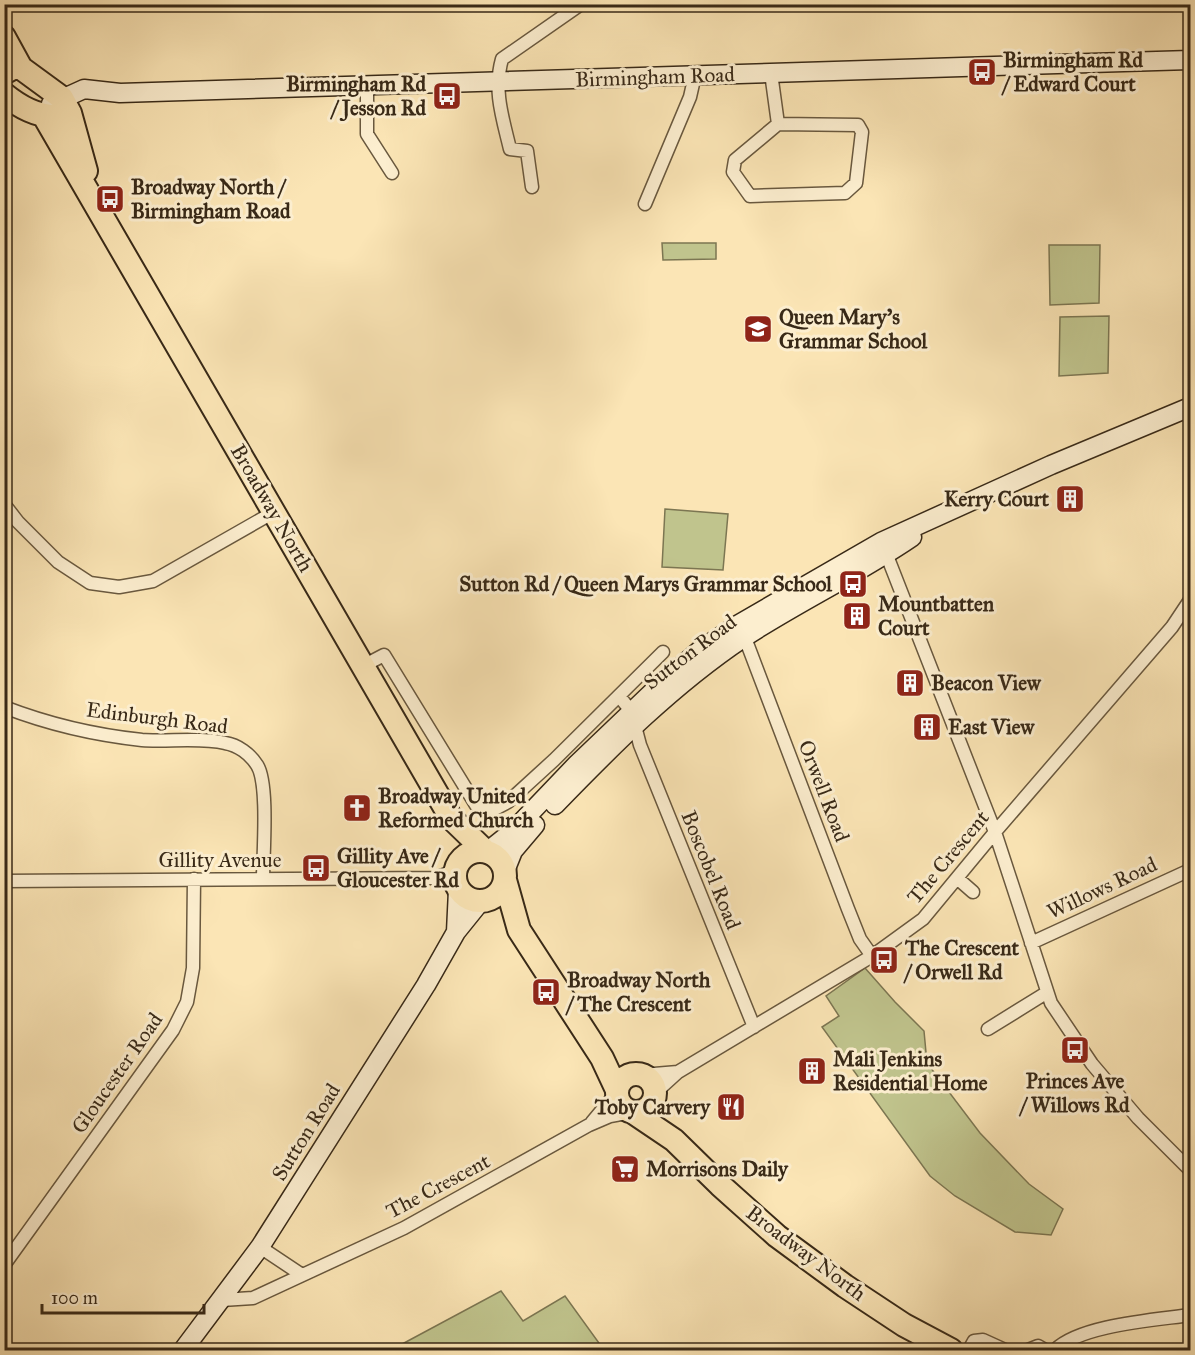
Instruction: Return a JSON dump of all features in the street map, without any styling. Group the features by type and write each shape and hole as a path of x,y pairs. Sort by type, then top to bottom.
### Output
{"highway":[{"path":"4,37 10,82 19,105 44,116 66,106"},
{"path":"10,82 66,106"},
{"name":"Broadway North","path":"66,106 93,198"},
{"name":"Broadway North","path":"44,116 451,818 486,850"},
{"name":"Broadway North","path":"451,818 452,879"},
{"path":"486,850 501,861 505,876 497,895 483,901 468,899 452,879 461,857 472,851 486,850"},
{"name":"Broadway North","path":"505,876 519,930"},
{"name":"Broadway North","path":"483,901 519,930 602,1058 637,1086 674,1140"},
{"name":"Broadway North","path":"637,1086 619,1102 623,1107 674,1140 777,1236 894,1318 951,1350"}],"street":[{"path":"532,188 527,151 510,149 500,110 498,82 502,59 581,4"},
{"name":"Birmingham Road","path":"66,106 120,93 1191,60"},
{"path":"771,73 778,124"},
{"path":"645,204 690,97 695,75"},
{"path":"367,85 367,134 392,173"},
{"path":"778,124 858,124 862,132 856,183 853,187 845,193 750,196 733,172 735,160 778,124"},
{"name":"Sutton Road","path":"486,850 513,831 633,718 668,695 742,631 943,515 1051,465 1191,407"},
{"path":"4,504 58,562 90,583 119,587 153,581 273,512"},
{"path":"883,548 995,831 1046,993 1092,1064 1138,1118 1191,1170"},
{"name":"The Crescent","path":"590,1125 637,1086 678,1072 872,956 923,919 995,831 1172,627 1191,600"},
{"name":"Orwell Road","path":"742,631 860,939 872,956"},
{"path":"363,666 384,655 476,805 485,811 493,810 508,802 663,652"},
{"path":"619,696 633,718"},
{"name":"Edinburgh Road","path":"4,707 37,720 87,731 143,740 225,742 245,750 259,767 263,787 263,879"},
{"name":"Sutton Road","path":"505,876 513,851 522,838 633,718"},
{"name":"Boscobel Road","path":"633,718 640,745 754,1027"},
{"name":"Willows Road","path":"1031,943 1191,870"},
{"path":"957,878 973,892"},
{"name":"Gloucester Road","path":"4,1265 172,1030 187,1002 193,968 194,879"},
{"name":"Sutton Road","path":"452,879 456,932"},
{"name":"Gillity Avenue","path":"4,880 452,879"},
{"name":"Sutton Road","path":"183,1350 260,1246 426,985 456,932 483,901"},
{"path":"988,1029 1046,993"},
{"name":"The Crescent","path":"637,1086 678,1072"},
{"name":"The Crescent","path":"222,1299 253,1298 404,1228 590,1125 610,1116 633,1112"},
{"path":"260,1246 302,1275"},
{"path":"1055,1350 1060,1345 1089,1332 1191,1315"},
{"path":"969,1350 974,1341 983,1340 1005,1350"},
{"path":"1028,1350 1038,1346 1045,1350"}],"green space":[{"path":"662,243 716,243 716,259 663,260"},
{"path":"1049,245 1100,245 1099,303 1050,305"},
{"path":"1109,316 1108,373 1059,376 1060,317"},
{"path":"665,509 728,514 723,570 662,567"},
{"path":"865,968 924,1031 927,1063 980,1133 1029,1184 1063,1209 1051,1235 1015,1232 955,1196 930,1176 822,1027 839,1016 826,996"},
{"path":"501,1291 523,1321 565,1296 604,1350 391,1350"}],"place":[{"name":"Birmingham Rd / Edward Court","path":"982,72"},
{"name":"Birmingham Rd / Jesson Rd","path":"447,96"},
{"name":"Broadway North / Birmingham Road","path":"110,199"},
{"name":"Queen Mary's Grammar School","path":"758,329"},
{"name":"Kerry Court","path":"1070,499"},
{"name":"Sutton Rd / Queen Marys Grammar School","path":"853,584"},
{"name":"Mountbatten Court","path":"857,616"},
{"name":"Beacon View","path":"910,683"},
{"name":"East View","path":"927,727"},
{"name":"Broadway United Reformed Church","path":"357,808"},
{"name":"Gillity Ave / Gloucester Rd","path":"316,868"},
{"name":"The Crescent / Orwell Rd","path":"884,960"},
{"name":"Broadway North / The Crescent","path":"546,992"},
{"name":"Princes Ave / Willows Rd","path":"1075,1050"},
{"name":"Mali Jenkins Residential Home","path":"812,1071"},
{"name":"Toby Carvery","path":"731,1107"},
{"name":"Morrisons Daily","path":"625,1169"}]}
